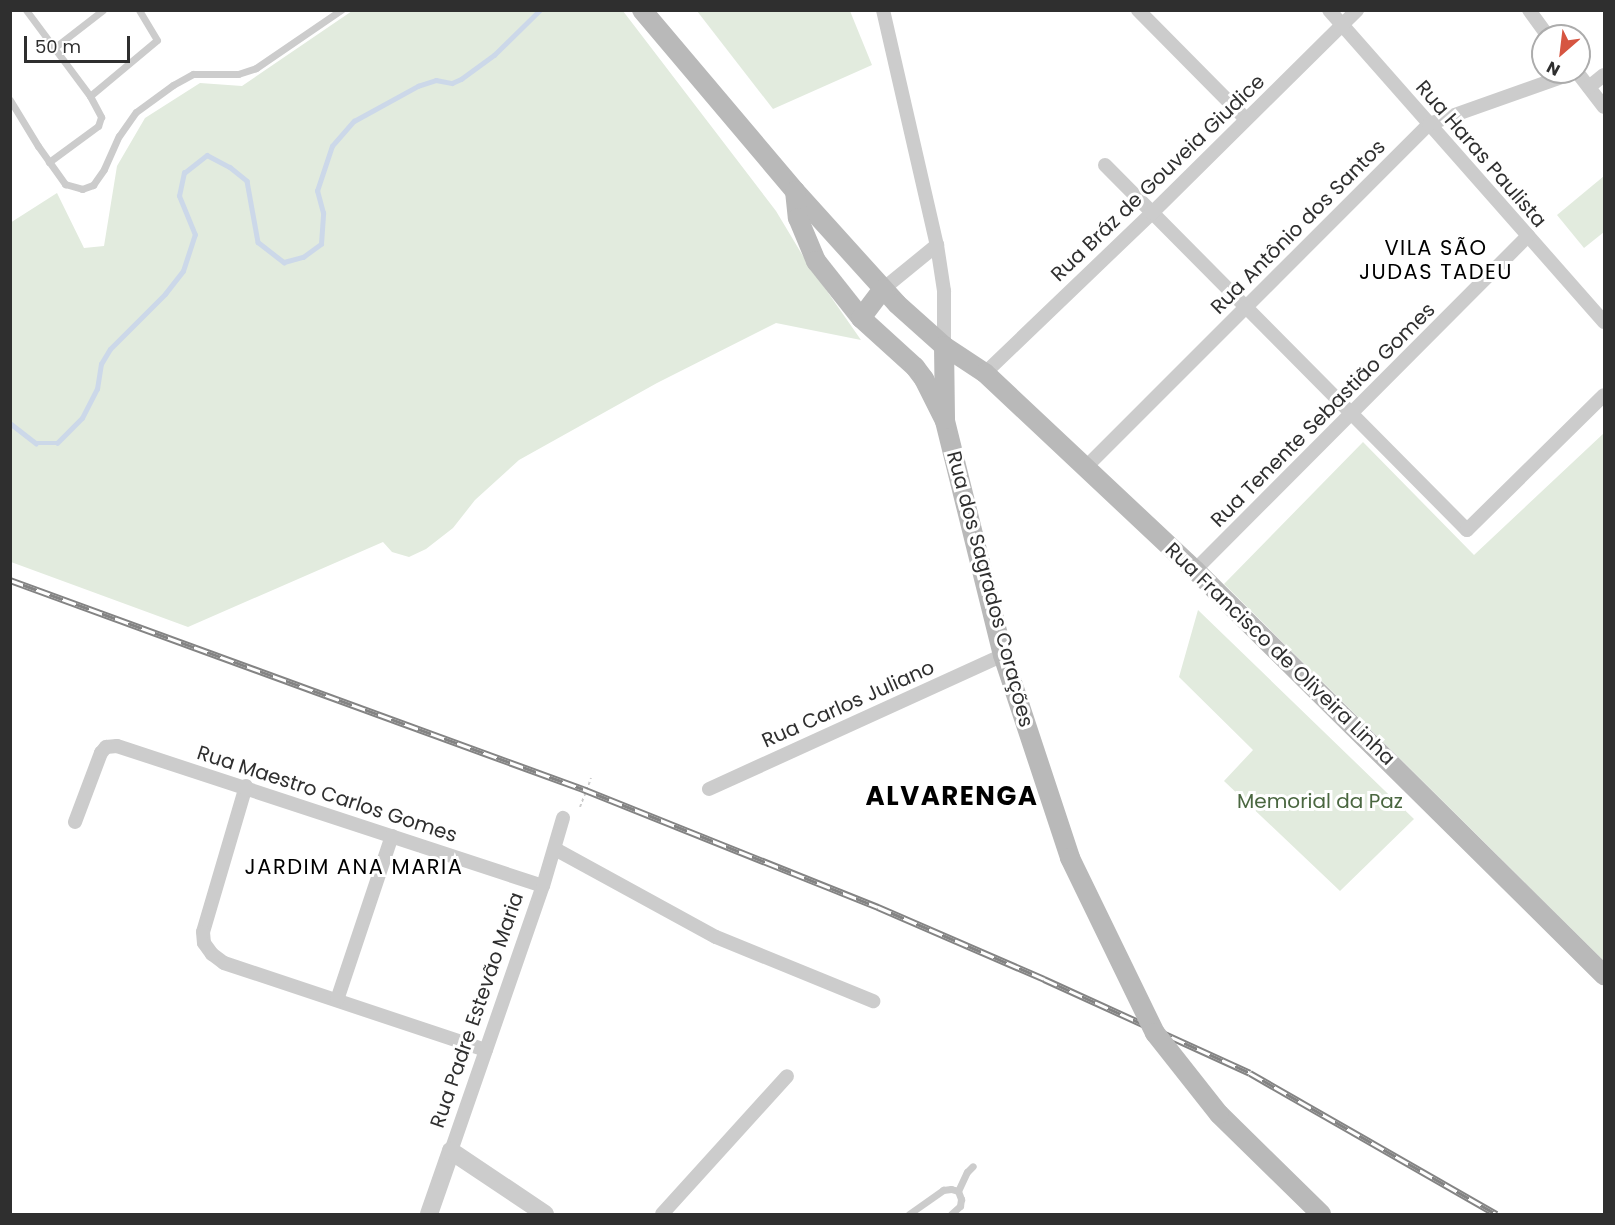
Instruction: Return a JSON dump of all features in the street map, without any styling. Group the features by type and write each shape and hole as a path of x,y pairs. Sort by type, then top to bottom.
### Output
{"main road":[{"name":"Rua Francisco de Oliveira Linha","path":"642,10 795,191 883,289 944,346 985,373 1196,570 1605,975"},
{"path":"795,191 798,218 816,261 861,318 915,367 924,379 945,421"},
{"path":"861,318 883,289"},
{"path":"944,346 945,421"},
{"name":"Rua dos Sagrados Corações","path":"945,421 1003,655 1070,858 1155,1033 1219,1114 1321,1215"}],"street":[{"path":"883,10 937,244 944,291 944,346"},
{"path":"1138,10 1246,119"},
{"name":"Rua Haras Paulista","path":"1329,10 1605,322"},
{"name":"Rua Bráz de Gouveia Giudice","path":"985,373 1152,213 1357,10"},
{"path":"1528,10 1539,24"},
{"path":"1589,87 1605,75"},
{"name":"Rua Antônio dos Santos","path":"1085,468 1429,124 1542,84"},
{"path":"1586,84 1605,107"},
{"path":"1105,165 1351,416 1467,530 1605,395"},
{"name":"Rua Tenente Sebastião Gomes","path":"1196,570 1528,236"},
{"path":"883,289 937,244"},
{"name":"Rua Carlos Juliano","path":"709,789 1003,655"},
{"name":"Rua Maestro Carlos Gomes","path":"75,822 101,753 106,747 117,746 246,786 543,886"},
{"path":"246,786 203,932 204,943 212,954 224,963 486,1050"},
{"name":"Rua Padre Estevão Maria","path":"429,1215 543,886 563,818"},
{"path":"337,1000 392,836"},
{"path":"555,849 716,937 873,1001"},
{"path":"662,1215 787,1076"},
{"path":"452,1151 544,1215"}],"lane":[{"path":"26,10 90,96 101,117 98,126 49,162"},
{"path":"54,48 103,10"},
{"path":"90,96 157,40 139,10"},
{"path":"10,100 65,184 82,189 93,185 104,169 119,136 136,112 173,85 193,74 238,74 256,68 341,10"},
{"path":"951,1215 960,1206 958,1191 967,1172 973,1166"},
{"path":"909,1215 942,1190 958,1191"}],"path":[{"path":"580,807 591,778"}],"green space":[{"path":"352,11 623,11 776,211 806,261 861,340 776,323 657,383 519,460 475,500 453,528 426,549 409,557 392,552 383,542 188,627 11,562 10,223 57,193 84,248 104,246 117,166 145,118 200,83 242,86"},
{"path":"697,11 850,11 872,65 773,109"},
{"path":"1604,176 1604,232 1584,248 1557,215"},
{"path":"1604,433 1604,961 1224,584 1363,442 1474,555"},
{"name":"Memorial da Paz","path":"1198,610 1414,819 1340,891 1224,781 1253,750 1179,677"}],"waterway":[{"path":"10,423 36,443 57,443 82,418 97,389 101,364 110,349 165,294 183,271 195,235 179,196 184,173 207,155 230,167 247,181 258,242 284,262 303,257 321,244 323,213 317,191 332,146 354,121 418,86 436,80 452,83 461,79 494,55 540,10"}],"railway":[{"path":"10,580 583,789 878,907 1044,979 1250,1073 1496,1214"}],"district":[{"name":"VILA SÃO JUDAS TADEU","path":"1436,260"},
{"name":"ALVARENGA","path":"952,797"},
{"name":"JARDIM ANA MARIA","path":"354,867"}]}
